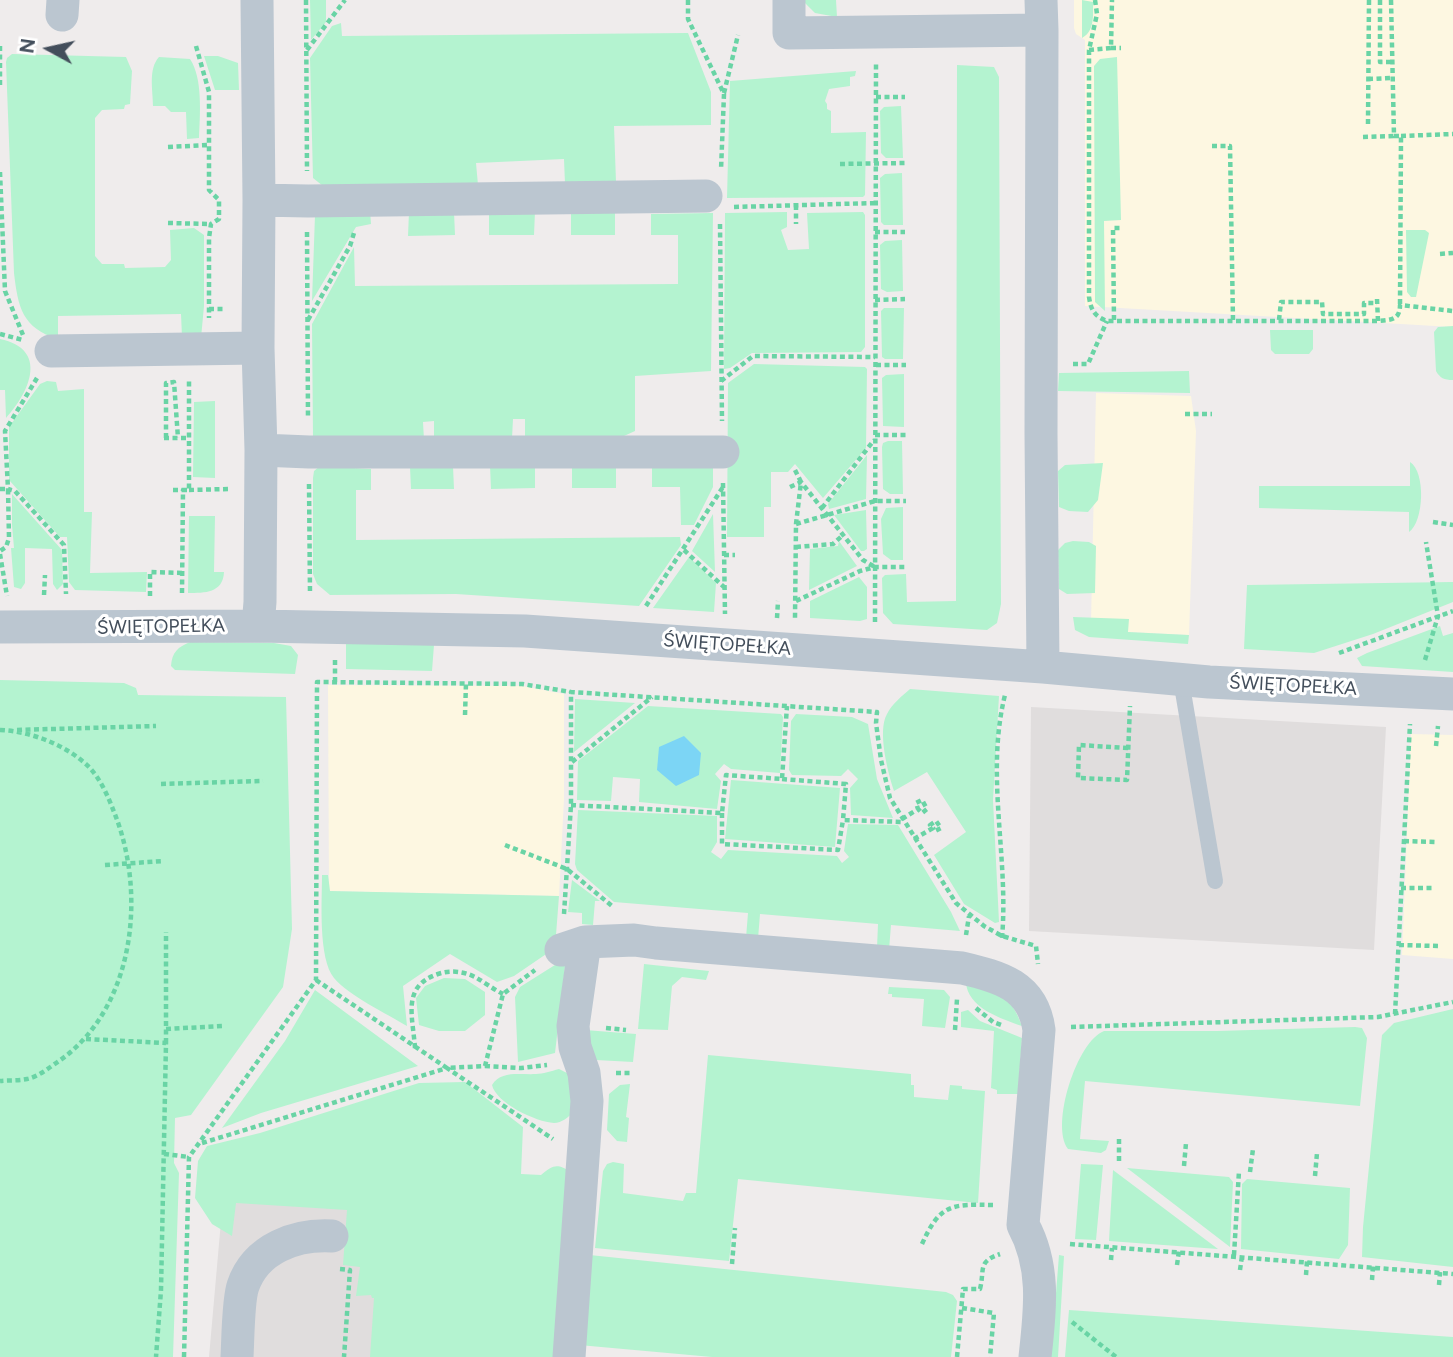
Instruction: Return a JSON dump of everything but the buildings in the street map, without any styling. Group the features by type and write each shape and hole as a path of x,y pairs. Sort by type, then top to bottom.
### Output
{"street":[{"path":"257,0 261,450 258,626"},
{"path":"789,0 789,33 876,32 1041,15 1043,667"},
{"path":"259,200 706,196"},
{"path":"38,345 201,350 258,348"},
{"path":"261,450 723,452"},
{"name":"ŚWIĘTOPEŁKA","path":"3,612 67,628 258,626 526,631 1043,667 1446,706"},
{"path":"569,1357 587,1101 584,1073 575,1048 573,1026 573,946 634,940 962,968 998,977 1012,983 1024,994 1035,1014 1038,1030 1023,1225 1035,1252 1040,1285 1035,1357"},
{"path":"237,1357 243,1286 259,1258 284,1242 309,1236 332,1236"}],"lane":[{"path":"1181,680 1215,880"}],"path":[{"path":"306,0 310,603"},
{"path":"307,50 345,0"},
{"path":"1095,0 1097,14 1089,50 1090,306 1098,318 1107,321 1378,321 1397,318 1400,305 1401,136"},
{"path":"1111,48 1112,0"},
{"path":"1368,124 1369,0"},
{"path":"1380,0 1380,62 1391,62"},
{"path":"1391,0 1394,136"},
{"path":"875,633 876,32"},
{"path":"724,94 738,35"},
{"path":"0,46 0,85"},
{"path":"168,223 211,224 219,219 219,200 209,190 209,92 196,46"},
{"path":"1089,50 1121,48"},
{"path":"1368,79 1392,78"},
{"path":"876,97 905,97"},
{"path":"1363,137 1453,134"},
{"path":"168,148 209,145"},
{"path":"1212,146 1230,146 1233,320"},
{"path":"840,164 905,163"},
{"path":"0,172 5,291 38,345 33,388 5,431 9,538 6,547 0,552 3,612"},
{"path":"706,196 720,207 876,203"},
{"path":"308,321 350,246 353,233 376,232 374,200"},
{"path":"796,205 796,224"},
{"path":"173,490 189,490 189,375 209,327 211,224"},
{"path":"1114,320 1113,228 1121,228"},
{"path":"875,232 905,232"},
{"path":"1440,254 1453,253"},
{"path":"875,300 905,299"},
{"path":"1279,320 1281,302 1322,302 1323,314 1364,314 1364,303 1377,301 1378,321"},
{"path":"1400,305 1453,311"},
{"path":"725,622 721,382 753,356 876,357"},
{"path":"876,365 906,365"},
{"path":"178,438 174,383 166,383 165,438 178,438 189,438"},
{"path":"1185,414 1212,414"},
{"path":"0,423 9,423"},
{"path":"822,508 875,437 906,435"},
{"path":"795,470 801,482 863,560 875,567"},
{"path":"790,487 801,482"},
{"path":"795,628 796,524 801,482"},
{"path":"640,616 723,486"},
{"path":"0,489 15,491 64,545 67,628"},
{"path":"182,600 183,490"},
{"path":"796,524 875,501 906,500"},
{"path":"1433,522 1453,525"},
{"path":"796,547 833,544 843,535"},
{"path":"1424,663 1438,616 1426,542"},
{"path":"684,550 724,588"},
{"path":"724,555 735,555"},
{"path":"796,601 860,571 875,567 906,567"},
{"path":"150,600 150,572 183,573"},
{"path":"44,597 45,575"},
{"path":"1339,653 1453,611"},
{"path":"184,1357 189,1157 316,980 317,682 522,684 571,692 877,712 876,723 885,781 903,821 956,903 984,926 1002,936"},
{"path":"465,715 466,683"},
{"path":"998,977 1002,936 997,802 999,740 1006,689"},
{"path":"485,1066 503,994 573,946 566,869 571,805 571,692"},
{"path":"571,762 652,697"},
{"path":"1128,748 1079,745 1078,778 1126,780 1128,748 1131,699"},
{"path":"782,779 787,706"},
{"path":"1436,746 1446,706"},
{"path":"1395,1014 1410,716"},
{"path":"0,730 156,726"},
{"path":"0,1081 28,1079 70,1053 85,1039 108,1001 126,954 131,920 129,864 123,836 100,782 89,766 55,745 12,730"},
{"path":"726,775 846,784 838,850 722,844 722,813 726,775"},
{"path":"161,784 263,780"},
{"path":"571,805 722,813"},
{"path":"843,820 903,821 918,809"},
{"path":"914,838 933,828"},
{"path":"1404,841 1436,842"},
{"path":"505,845 566,869 616,910"},
{"path":"105,865 163,861"},
{"path":"1401,888 1434,888"},
{"path":"156,1357 161,1290 166,932"},
{"path":"1399,944 1439,946"},
{"path":"415,1049 411,1003 421,982 446,971 460,972 475,977 503,994"},
{"path":"316,980 415,1049 583,1159"},
{"path":"166,1028 223,1026"},
{"path":"614,1029 626,1030"},
{"path":"85,1039 166,1043"},
{"path":"201,1143 447,1068 521,1068 579,1060"},
{"path":"1119,1138 1119,1161"},
{"path":"1184,1166 1186,1143"},
{"path":"1250,1172 1253,1149"},
{"path":"1315,1176 1317,1153"},
{"path":"164,1154 189,1157"},
{"path":"1234,1255 1239,1171"},
{"path":"922,1244 933,1220 948,1209 964,1204 1000,1206"},
{"path":"732,1264 735,1228"},
{"path":"332,1236 330,1268 350,1270 344,1357"},
{"path":"1070,1244 1453,1273"},
{"path":"1111,1260 1112,1248"},
{"path":"1177,1265 1179,1251"},
{"path":"1240,1270 1242,1256"},
{"path":"1306,1275 1307,1261"},
{"path":"1372,1280 1373,1266"},
{"path":"1439,1285 1440,1272"},
{"path":"957,1357 963,1289"},
{"path":"962,1308 994,1313 990,1357"},
{"path":"1069,1317 1074,1325 1116,1357"}],"shaded area":[{"path":"1074,0 1453,0 1453,327 1085,306 1085,40 1076,34 1074,28"},
{"path":"1096,393 1191,396 1196,431 1189,635 1127,632 1091,622"},
{"path":"328,685 522,686 564,694 564,799 559,896 329,891"},
{"path":"1031,707 1386,727 1374,950 1029,931"},
{"path":"1411,734 1453,735 1453,959 1402,955"},
{"path":"224,1187 557,1207 544,1357 209,1357"}],"green space":[{"path":"310,0 326,0 326,22 311,40"},
{"path":"802,0 836,0 837,17 815,13"},
{"path":"1082,0 1093,2 1093,12 1091,27 1082,38"},
{"path":"341,23 342,36 688,33 711,92 711,125 614,126 616,182 565,184 564,159 476,163 478,185 323,186 313,178 310,58 332,26"},
{"path":"12,54 126,57 132,71 130,104 125,105 124,109 102,110 95,118 95,256 102,264 124,264 125,268 165,267 171,260 170,230 194,228 204,235 201,338 182,337 181,314 58,316 58,339 36,329 24,315 14,273 6,62"},
{"path":"204,56 218,56 238,63 239,90 215,90"},
{"path":"159,57 190,59 194,67 200,97 199,138 187,139 186,112 171,112 165,106 153,106 152,74"},
{"path":"1117,57 1121,220 1104,221 1105,311 1095,302 1094,66 1100,59"},
{"path":"957,65 994,67 999,77 1001,604 997,623 987,630 893,624 883,613 882,578 885,575 906,574 907,602 956,601"},
{"path":"856,71 855,76 850,77 850,86 829,89 825,101 827,109 831,111 831,133 866,132 863,197 727,198 730,81"},
{"path":"901,106 903,158 886,158 881,153 880,111 884,107"},
{"path":"902,173 903,225 884,225 881,222 880,178 885,174"},
{"path":"370,210 371,224 356,227 312,301 315,215"},
{"path":"489,211 535,211 534,235 489,235"},
{"path":"409,212 454,212 455,235 408,236"},
{"path":"571,212 615,212 615,235 571,235"},
{"path":"787,212 787,227 781,230 788,250 809,249 807,213 863,212 865,215 865,347 861,352 752,353 730,368 724,369 725,213"},
{"path":"713,213 711,371 635,376 635,431 624,436 525,438 525,419 513,419 512,438 434,439 434,421 423,422 424,440 313,437 312,324 354,247 355,286 678,284 678,235 651,235 651,214"},
{"path":"1406,230 1425,230 1429,233 1416,297 1411,297 1407,292"},
{"path":"902,240 903,291 887,292 881,289 880,245 885,241"},
{"path":"884,308 904,308 903,359 882,357 881,311"},
{"path":"1453,326 1453,380 1447,380 1436,371 1434,332 1438,327"},
{"path":"1270,330 1313,330 1313,349 1309,354 1275,354 1271,350"},
{"path":"0,339 15,344 25,352 30,362 28,384 15,408 6,418 5,390 0,390"},
{"path":"754,364 865,367 866,448 823,498 795,464 788,472 771,472 771,507 764,507 764,537 727,537 728,383"},
{"path":"1189,371 1190,393 1058,391 1059,373"},
{"path":"904,374 904,427 883,426 882,378 886,375"},
{"path":"47,381 56,382 58,391 84,389 84,512 92,512 90,573 147,572 146,592 75,590 69,582 67,537 60,537 9,480 9,427 40,384"},
{"path":"215,401 215,478 193,477 194,402"},
{"path":"902,441 903,494 890,494 883,489 882,447 883,443"},
{"path":"867,455 866,499 829,509 828,504"},
{"path":"1410,462 1419,476 1421,497 1418,518 1409,532 1409,512 1259,508 1259,486 1410,486"},
{"path":"1103,463 1098,500 1088,512 1069,511 1059,507 1058,471 1065,465"},
{"path":"572,464 616,464 616,488 572,488"},
{"path":"490,465 535,465 535,488 491,489"},
{"path":"320,466 371,469 371,490 356,490 356,540 680,537 681,545 639,606 456,594 330,595 317,584 313,574 313,478 314,471"},
{"path":"453,466 454,489 411,489 410,467"},
{"path":"652,467 713,467 713,487 694,525 681,525 680,487 652,487"},
{"path":"12,494 62,550 63,584 57,590 53,584 52,549 25,548 25,583 21,589 14,587 11,548 14,548"},
{"path":"903,507 903,560 891,560 883,554 881,519 886,508"},
{"path":"866,510 867,549 861,551 834,515"},
{"path":"713,514 715,572 692,551"},
{"path":"189,516 215,516 214,572 224,572 217,588 207,592 188,593"},
{"path":"839,541 857,566 809,590 810,549 838,546"},
{"path":"1089,542 1096,546 1095,593 1067,594 1059,589 1058,550 1065,543"},
{"path":"689,557 716,583 714,612 653,608"},
{"path":"859,577 867,587 867,619 860,621 810,618 810,601"},
{"path":"1453,582 1453,602 1373,634 1314,653 1244,649 1247,585"},
{"path":"1073,617 1129,619 1128,632 1189,635 1188,644 1089,637 1075,630"},
{"path":"1440,626 1443,636 1453,633 1453,672 1362,666 1357,658 1367,653"},
{"path":"190,642 274,643 291,646 298,655 295,674 175,670 171,666 174,654"},
{"path":"346,643 434,645 432,671 346,669"},
{"path":"0,680 124,683 136,688 138,695 286,697 292,929 283,987 191,1115 175,1118 174,1163 179,1173 173,1357 0,1357"},
{"path":"910,689 999,696 993,800 999,922 995,923 964,904 934,855 966,832 927,772 894,791 884,752 884,721 897,700"},
{"path":"575,699 635,703 574,752"},
{"path":"648,706 781,714 780,773 731,769 724,764 715,774 721,781 717,809 639,802 640,779 613,777 611,801 577,800 578,761"},
{"path":"796,714 852,717 868,724 877,779 893,818 851,815 850,788 858,779 848,769 841,776 792,775 789,770 791,721"},
{"path":"731,780 840,788 835,847 725,839"},
{"path":"578,810 717,816 717,842 711,852 721,859 728,850 837,856 842,863 849,857 844,851 848,824 898,825 960,931 891,925 889,950 877,948 878,924 760,914 758,939 746,938 748,913 614,902 577,870"},
{"path":"322,875 328,875 330,891 559,896 555,948 514,976 497,982 450,954 403,986 407,1026 358,997 334,978 325,957 323,943"},
{"path":"572,880 600,901 595,901 593,925 582,924 582,913 568,912"},
{"path":"566,958 555,1053 518,1062 515,997 520,987"},
{"path":"644,964 709,971 706,980 682,977 672,986 668,1030 638,1029"},
{"path":"444,978 465,979 485,992 485,1015 465,1031 439,1031 419,1025 416,998 425,986"},
{"path":"966,982 1001,995 1013,1007 1022,1026 979,1006 972,999"},
{"path":"889,987 944,990 950,997 945,1028 922,1026 924,999 892,997 892,994 888,994"},
{"path":"315,990 418,1066 261,1113 222,1128 285,1041"},
{"path":"1453,1009 1453,1267 1362,1257 1382,1035 1394,1023"},
{"path":"968,1010 980,1021 1022,1038 1018,1094 997,1094 997,1090 991,1088 994,1031 961,1027 961,1012"},
{"path":"1362,1028 1367,1038 1360,1106 1085,1081 1080,1139 1109,1141 1106,1150 1101,1153 1068,1149 1063,1137 1064,1104 1076,1066 1084,1050 1104,1031"},
{"path":"585,1030 636,1034 633,1062 596,1060"},
{"path":"708,1055 911,1074 914,1097 948,1100 950,1085 985,1091 978,1203 738,1179 729,1261 595,1248 603,1171 607,1164 624,1164 623,1193 683,1201 686,1193 696,1193"},
{"path":"559,1069 569,1074 574,1112 557,1123 537,1119 509,1105 495,1092 492,1085 506,1075 539,1074"},
{"path":"465,1082 523,1127 521,1174 541,1175 555,1166 571,1172 558,1357 370,1357 374,1298 371,1295 356,1296 360,1267 343,1265 347,1210 236,1203 232,1236 212,1224 195,1198 198,1161 207,1146 260,1133 419,1083"},
{"path":"630,1084 626,1117 629,1118 627,1142 617,1141 607,1130 609,1094 620,1085"},
{"path":"1081,1164 1103,1165 1096,1240 1075,1239"},
{"path":"1127,1168 1229,1177 1233,1182 1230,1247"},
{"path":"1113,1170 1218,1249 1109,1241"},
{"path":"1247,1179 1350,1188 1348,1245 1339,1259 1241,1249 1242,1184"},
{"path":"580,1254 946,1292 953,1295 957,1301 951,1357 712,1357 579,1345"},
{"path":"1059,1255 1064,1256 1058,1357 1051,1357"},
{"path":"1069,1310 1453,1337 1453,1357 1065,1357"}],"water":[{"path":"684,736 701,753 699,775 676,786 657,770 659,747"}]}
